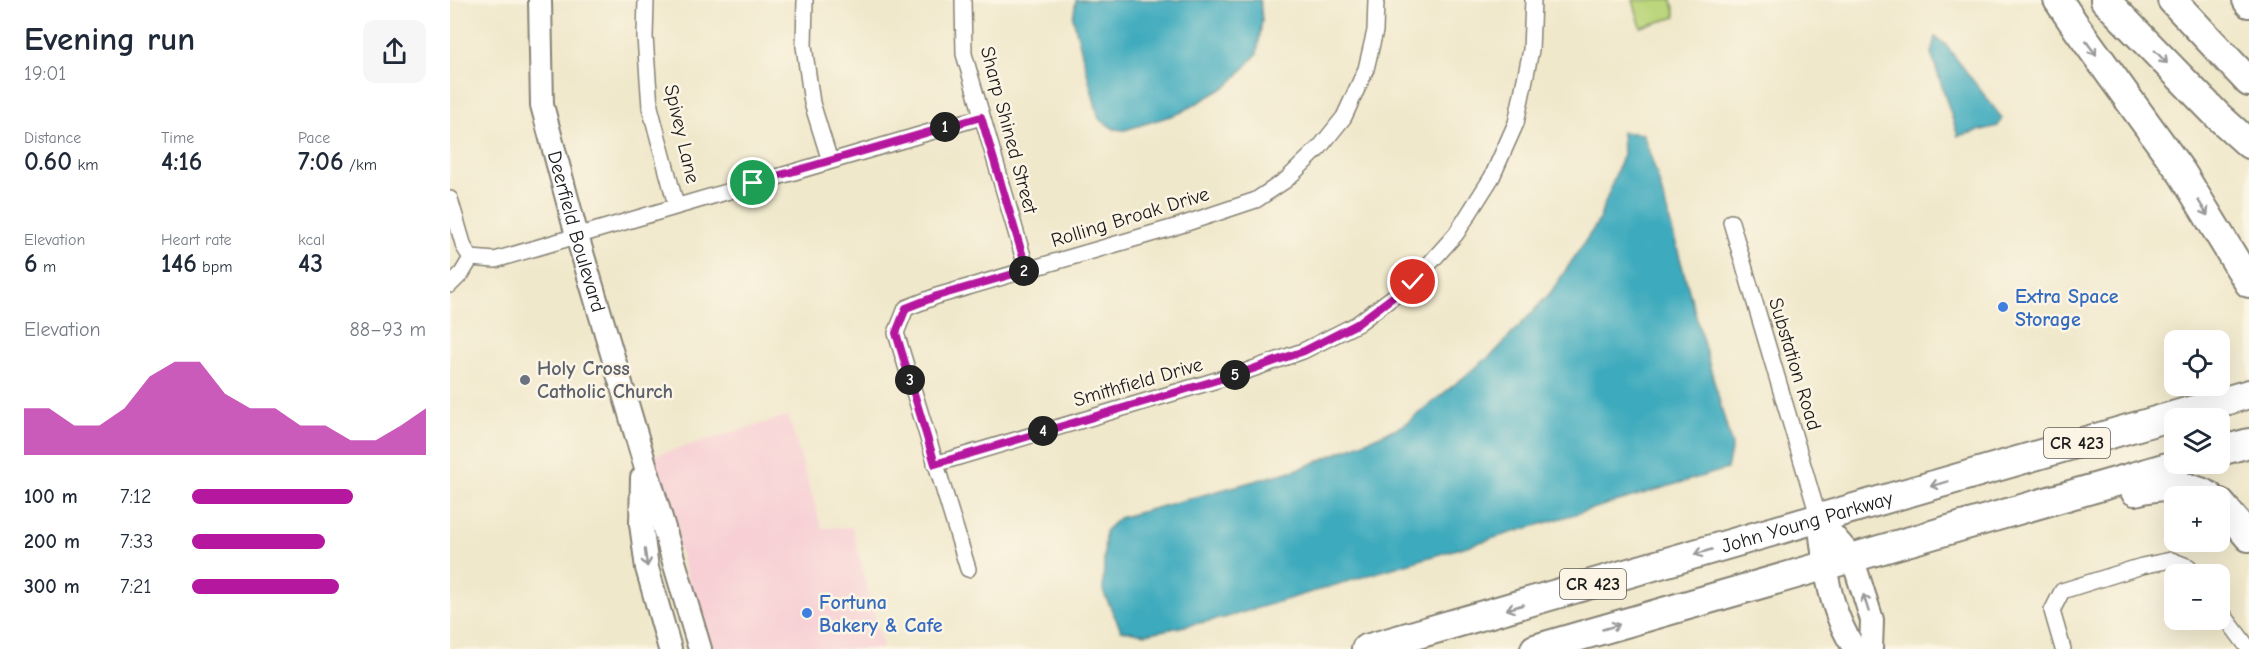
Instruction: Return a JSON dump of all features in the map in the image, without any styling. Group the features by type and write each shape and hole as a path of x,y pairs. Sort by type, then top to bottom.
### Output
{"highway":[{"path":"2058,0 2182,173 2249,283"},
{"path":"2105,0 2219,117 2249,144"},
{"path":"2172,0 2249,82"},
{"name":"John Young Parkway","path":"1366,649 2248,393"},
{"path":"2230,448 2249,443"},
{"name":"CR 423","path":"1535,649 2164,468"},
{"path":"1923,537 1988,533 2152,486 2164,486"},
{"path":"2230,515 2249,537"}],"street":[{"name":"Deerfield Boulevard","path":"540,0 542,105 577,236 700,649"},
{"name":"Spivey Lane","path":"646,0 645,37 650,107 676,205"},
{"path":"805,0 804,46 812,103 830,161"},
{"name":"Sharp Shined Street","path":"963,0 964,54 1027,270"},
{"name":"Rolling Broak Drive","path":"935,464 896,333 906,308 937,296 1175,227 1256,200 1286,180 1320,147 1344,117 1366,69 1375,31 1376,0"},
{"name":"Smithfield Drive","path":"935,464 1244,372 1304,351 1357,324 1413,282 1456,234 1492,177 1516,123 1531,50 1533,0"},
{"path":"471,258 495,260 981,117"},
{"path":"450,199 464,247 471,258"},
{"name":"Substation Road","path":"1731,222 1819,519"},
{"path":"450,285 462,273 471,258"},
{"name":"Deerfield Boulevard","path":"641,456 641,524 647,567 670,649"},
{"path":"935,464 968,569"},
{"path":"1819,519 1852,557 1872,621 1871,649"},
{"path":"1819,519 1824,566 1842,631 1855,649"},
{"path":"2063,649 2052,611 2061,591 2142,566 2171,560 2181,564"},
{"path":"2230,623 2249,649"}],"shaded area":[{"path":"788,416 822,528 852,527 883,649 708,649 652,456"}],"green space":[{"path":"1633,0 1672,0 1676,17 1641,27"}],"water":[{"path":"1076,0 1260,0 1262,20 1257,54 1229,85 1180,113 1125,130 1114,129 1099,119 1073,18"},
{"path":"1935,37 1945,44 2002,118 1998,126 1958,136 1931,53"},
{"path":"1622,132 1643,134 1657,175 1732,446 1727,469 1224,618 1146,634 1121,630 1103,591 1105,531 1119,518 1302,468 1404,425 1495,352 1551,292 1598,222 1623,154"}],"place":[{"name":"Extra Space Storage","path":"2003,307"},
{"name":"Holy Cross Catholic Church","path":"525,380"},
{"name":"Fortuna Bakery & Cafe","path":"807,613"}],"route":[{"path":"753,183 981,117 1027,270 937,296 906,308 896,333 935,464 1244,372 1304,351 1357,324 1413,282"}]}
